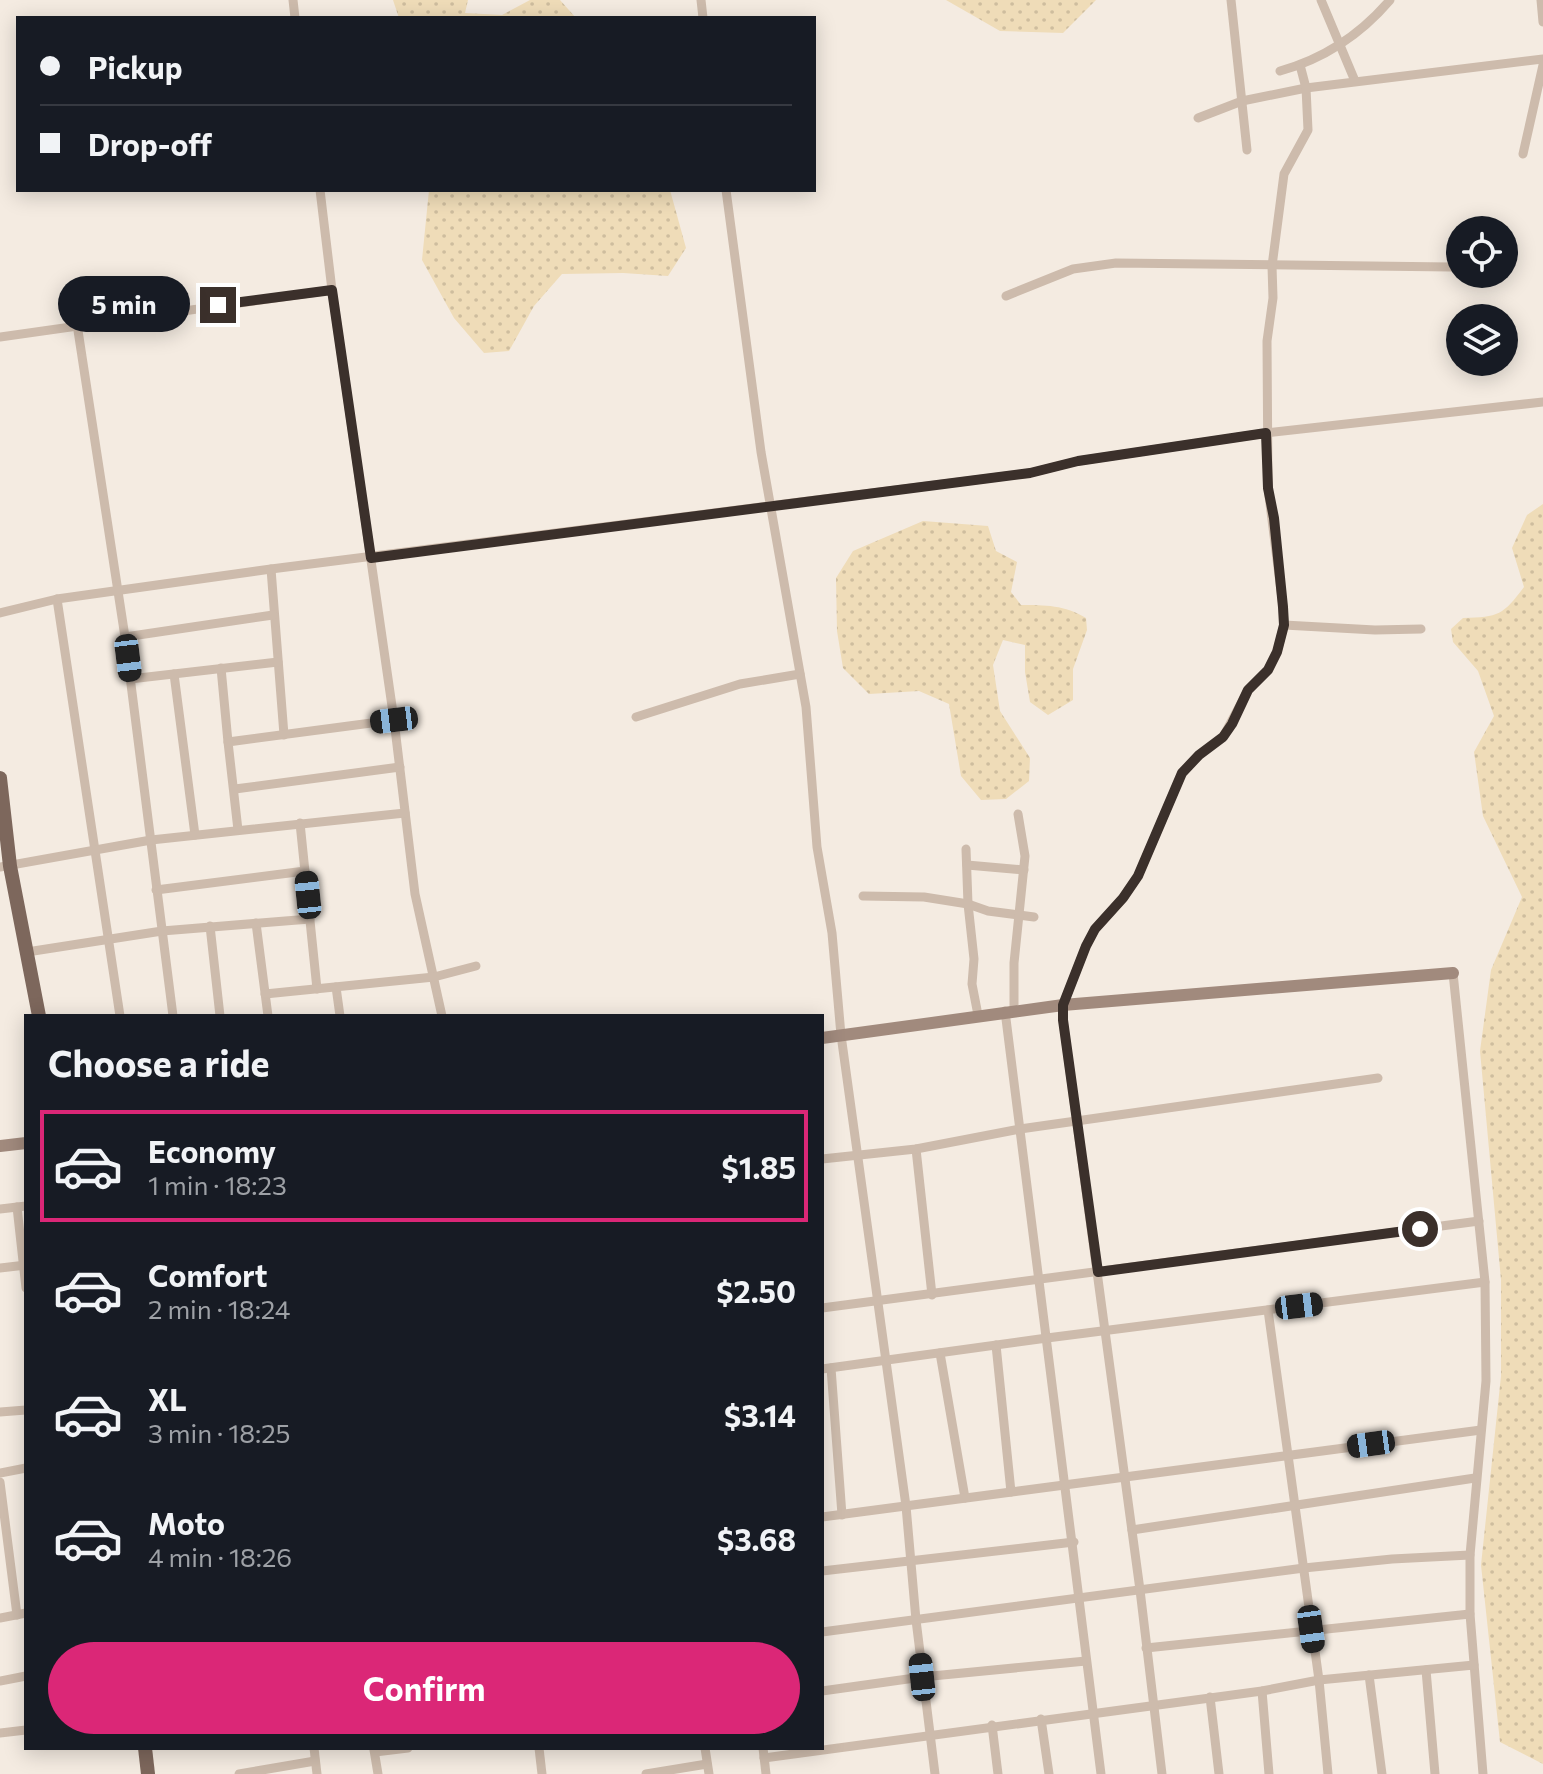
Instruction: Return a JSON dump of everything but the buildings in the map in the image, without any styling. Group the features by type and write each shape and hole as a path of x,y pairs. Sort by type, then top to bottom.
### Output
{"main road":[{"path":"0,778 5,866 39,1014"},
{"path":"145,1750 148,1774"}],"street":[{"path":"1231,0 1247,150"},
{"path":"1321,0 1355,81"},
{"path":"1280,71 1300,65 1340,45 1390,0"},
{"path":"1541,0 1543,22"},
{"path":"1198,118 1242,101 1306,88 1543,59"},
{"path":"1162,1774 1063,1005 1095,929 1138,876 1182,773 1223,737 1232,724 1248,690 1268,670 1277,652 1284,625 1274,518 1268,488 1267,341 1273,298 1272,266 1284,174 1308,130 1306,88 1300,65"},
{"path":"1523,154 1543,65"},
{"path":"320,192 394,720 415,894 442,1014"},
{"path":"726,192 761,452 806,707 817,847 832,933 841,1035 906,1506 922,1677 935,1774"},
{"path":"1006,296 1073,269 1116,263 1446,267"},
{"path":"0,337 332,290"},
{"path":"77,324 125,637 173,1014"},
{"path":"0,613 57,599 271,569 1030,473 1078,461 1266,433 1543,402"},
{"path":"271,569 284,735"},
{"path":"57,599 120,1014"},
{"path":"125,637 273,615"},
{"path":"1284,625 1421,629"},
{"path":"130,679 278,662"},
{"path":"221,668 238,830"},
{"path":"174,674 195,835"},
{"path":"636,717 740,684 800,674"},
{"path":"228,742 394,720"},
{"path":"235,789 400,767"},
{"path":"5,866 151,840 405,813"},
{"path":"1018,814 1025,856 1010,1010 1020,1129 1101,1774"},
{"path":"300,823 317,989"},
{"path":"966,849 974,959 972,984 978,1015"},
{"path":"967,865 1024,870"},
{"path":"156,890 305,871"},
{"path":"863,896 924,897 1034,917"},
{"path":"27,952 162,931 310,919"},
{"path":"256,923 268,1014"},
{"path":"210,926 220,1014"},
{"path":"265,994 434,977 476,966"},
{"path":"824,1038 1010,1010 1453,973 1485,1282 1486,1381 1470,1555 1470,1614 1483,1774"},
{"path":"336,987 340,1014"},
{"path":"824,1159 916,1149 1077,1120 1378,1078"},
{"path":"0,1146 24,1143"},
{"path":"916,1149 932,1295"},
{"path":"0,1209 21,1206 24,1265 0,1268"},
{"path":"824,1308 1479,1221"},
{"path":"842,1515 826,1369 1485,1282"},
{"path":"1268,1310 1319,1680 1328,1774"},
{"path":"996,1345 1011,1492"},
{"path":"940,1353 965,1498"},
{"path":"0,1412 24,1410"},
{"path":"824,1517 1481,1430"},
{"path":"0,1473 24,1468"},
{"path":"1132,1530 1475,1478"},
{"path":"0,1482 4,1543 21,1614 0,1618"},
{"path":"824,1571 1074,1542"},
{"path":"824,1632 1304,1568 1470,1555"},
{"path":"1146,1648 1470,1614"},
{"path":"824,1691 922,1677 1086,1661"},
{"path":"824,1746 1262,1691 1319,1680 1474,1665"},
{"path":"1426,1670 1435,1774"},
{"path":"1369,1675 1382,1774"},
{"path":"0,1681 24,1676"},
{"path":"1262,1691 1269,1774"},
{"path":"1210,1697 1219,1774"},
{"path":"1041,1719 1049,1774"},
{"path":"992,1725 998,1774"},
{"path":"0,1733 24,1730"},
{"path":"314,1750 317,1774"},
{"path":"374,1750 378,1774"},
{"path":"539,1750 542,1774"},
{"path":"766,1774 764,1753 790,1750"},
{"path":"239,1774 315,1761"},
{"path":"651,1774 708,1769"}],"sand":[{"path":"393,0 468,0 465,13 502,15 530,0 560,0 574,16 398,16"},
{"path":"946,0 1096,0 1063,33 1000,31"},
{"path":"429,192 671,192 686,248 668,276 562,274 534,306 509,351 484,353 454,318 422,260"},
{"path":"1543,504 1543,1764 1500,1742 1481,1565 1501,1376 1501,1280 1480,1051 1491,970 1522,897 1483,816 1474,752 1494,716 1478,671 1453,642 1451,629 1463,618 1499,613 1511,604 1524,587 1512,548 1527,515"},
{"path":"923,521 988,526 996,551 1017,562 1011,592 1021,605 1063,608 1086,618 1087,630 1073,669 1073,700 1048,715 1030,702 1025,645 1003,640 993,665 1000,711 1030,758 1029,781 1006,799 981,800 961,776 949,704 919,691 869,694 843,668 837,631 836,578 853,551"}],"route":[{"path":"218,305 332,290 371,558 1030,473 1078,461 1266,433 1268,488 1274,518 1284,625 1277,652 1268,670 1248,690 1223,737 1182,773 1138,876 1095,929 1063,1005 1098,1272 1420,1229"}]}
